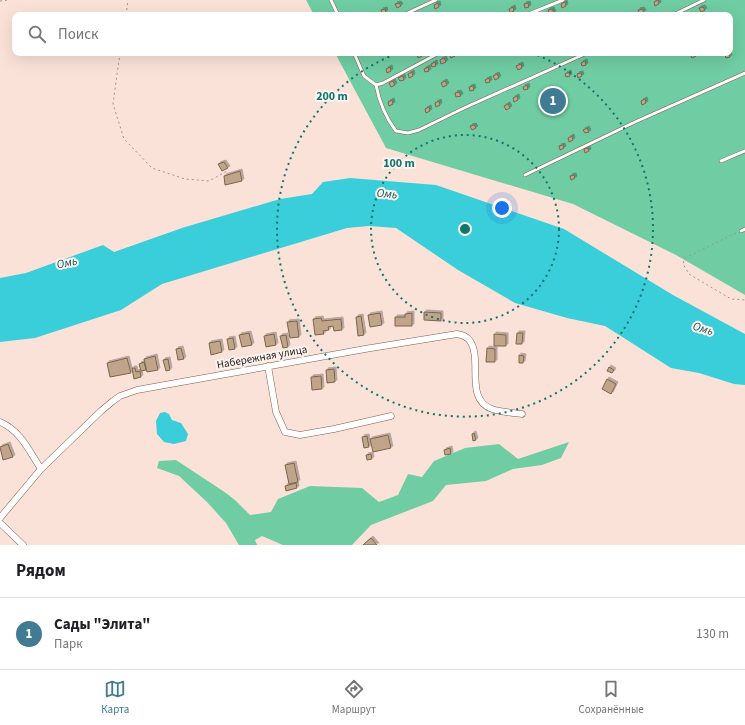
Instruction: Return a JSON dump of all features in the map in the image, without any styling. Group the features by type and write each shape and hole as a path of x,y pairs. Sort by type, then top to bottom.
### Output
{"street":[{"name":"Набережная улица","path":"0,518 41,469 113,401 120,396 138,390 457,334 465,336 471,342 474,354 477,395 482,403 491,409 522,414"},
{"path":"268,366 276,412 285,432 300,435 391,416"},
{"path":"0,422 14,430 19,435 41,469"},
{"path":"0,522 22,545"}],"lane":[{"path":"331,0 337,12"},
{"path":"410,12 436,0"},
{"path":"533,12 563,0"},
{"path":"679,12 704,0"},
{"path":"355,56 364,76 376,85 391,124 396,131 408,133 430,125 580,56"},
{"path":"376,85 383,83 433,56"},
{"path":"525,175 635,122 745,73"},
{"path":"721,160 745,151"}],"path":[{"path":"0,1 9,0"},
{"path":"126,12 128,0"},
{"path":"120,56 112,104 124,139 152,168 185,179 209,181 229,170"},
{"path":"743,230 685,258 683,264 689,274 732,299 745,300"}],"green space":[{"path":"306,0 745,0 745,295 676,255 573,204 386,148 337,56 733,56 733,12 312,12"},
{"path":"569,442 561,458 542,465 513,469 486,481 446,485 433,501 371,525 352,545 283,545 262,536 255,540 257,545 239,545 226,523 207,502 179,476 157,468 159,461 176,460 226,493 250,515 271,512 278,499 310,486 362,488 379,502 398,495 408,474 422,477 434,461 465,448 499,444 518,459"}],"water":[{"name":"Омь","path":"350,178 436,185 564,229 673,295 745,334 745,385 734,384 699,373 671,368 605,326 567,318 515,303 458,270 396,228 369,226 347,228 162,284 121,310 35,338 0,342 0,278 26,273 103,245 114,252 182,228 280,199 312,194 323,182"},
{"path":"165,412 169,414 172,420 181,423 188,434 186,441 174,444 164,442 157,434 156,421 160,413"}],"building":[{"path":"658,0 659,4 655,6 654,2"},
{"path":"565,2 566,6 562,8 561,4"},
{"path":"399,3 401,6 397,8 395,4"},
{"path":"438,3 439,7 435,9 434,5"},
{"path":"528,3 529,7 525,8 524,4"},
{"path":"513,7 514,11 510,12 509,9"},
{"path":"703,7 705,10 701,12 699,8"},
{"path":"385,9 386,12 382,12 381,10"},
{"path":"552,9 554,12 549,12 548,10"},
{"path":"642,9 644,12 639,12 638,10"},
{"path":"444,58 446,62 441,64 440,60"},
{"path":"585,61 586,65 582,66 581,63"},
{"path":"435,62 436,66 432,67 431,64"},
{"path":"521,64 522,68 518,70 516,66"},
{"path":"390,67 391,71 387,73 386,69"},
{"path":"428,67 429,71 425,72 424,69"},
{"path":"412,72 413,76 409,78 408,74"},
{"path":"569,72 570,76 566,77 565,74"},
{"path":"581,73 582,76 578,78 577,74"},
{"path":"497,74 499,78 495,80 493,76"},
{"path":"403,76 404,80 400,81 398,78"},
{"path":"489,78 490,82 486,83 485,80"},
{"path":"393,81 395,85 391,87 389,83"},
{"path":"445,81 447,85 443,87 441,83"},
{"path":"527,85 528,89 524,90 523,87"},
{"path":"473,86 474,90 470,91 469,87"},
{"path":"459,92 461,96 456,97 455,93"},
{"path":"517,96 518,100 514,102 513,98"},
{"path":"645,99 646,103 642,105 641,101"},
{"path":"392,100 393,104 389,106 388,102"},
{"path":"439,101 440,105 436,107 435,103"},
{"path":"508,104 510,108 506,110 504,106"},
{"path":"429,107 430,111 426,113 425,109"},
{"path":"474,125 476,128 472,130 470,126"},
{"path":"587,128 589,132 585,133 583,130"},
{"path":"572,136 573,140 569,142 568,138"},
{"path":"563,145 564,148 560,150 559,146"},
{"path":"588,148 589,151 585,153 584,149"},
{"path":"224,162 228,168 222,171 218,164"},
{"path":"240,171 242,181 225,185 224,176"},
{"path":"574,175 575,178 571,180 570,176"},
{"path":"424,312 441,313 441,321 424,320"},
{"path":"380,313 382,325 370,327 368,315"},
{"path":"412,313 412,326 395,326 395,317 405,317 405,314"},
{"path":"361,316 364,335 358,336 356,317"},
{"path":"321,318 322,321 341,319 342,330 334,331 333,326 328,327 329,330 323,331 324,334 315,335 313,319"},
{"path":"297,321 299,337 290,338 287,322"},
{"path":"249,333 252,345 242,347 239,335"},
{"path":"517,333 523,333 522,344 516,344"},
{"path":"274,334 276,345 266,347 264,336"},
{"path":"494,334 506,335 506,346 494,346"},
{"path":"286,335 288,347 283,348 280,336"},
{"path":"233,338 235,349 229,350 227,339"},
{"path":"220,341 222,352 211,355 209,343"},
{"path":"181,348 184,359 178,360 176,349"},
{"path":"487,348 495,349 495,362 486,362"},
{"path":"519,355 524,356 523,363 519,363"},
{"path":"155,356 158,370 147,372 144,359"},
{"path":"127,358 131,373 110,377 107,363"},
{"path":"168,359 170,370 166,371 163,360"},
{"path":"144,362 146,370 141,371 139,364"},
{"path":"609,367 614,370 612,373 607,371"},
{"path":"132,368 135,368 136,372 140,371 141,377 134,379"},
{"path":"334,369 335,382 327,383 326,370"},
{"path":"321,376 322,389 312,390 311,377"},
{"path":"607,379 616,384 611,394 602,389"},
{"path":"474,433 476,440 473,441 472,434"},
{"path":"388,435 391,448 373,452 370,439"},
{"path":"367,436 369,447 364,448 362,437"},
{"path":"8,444 13,457 3,460 0,447"},
{"path":"450,448 451,454 445,455 444,450"},
{"path":"371,454 372,459 367,460 366,455"},
{"path":"294,463 298,482 289,484 285,465"},
{"path":"296,483 297,488 286,491 285,486"},
{"path":"371,538 377,545 363,545"}],"place":[{"name":"Сады \"Элита\"","path":"553,101"}]}
